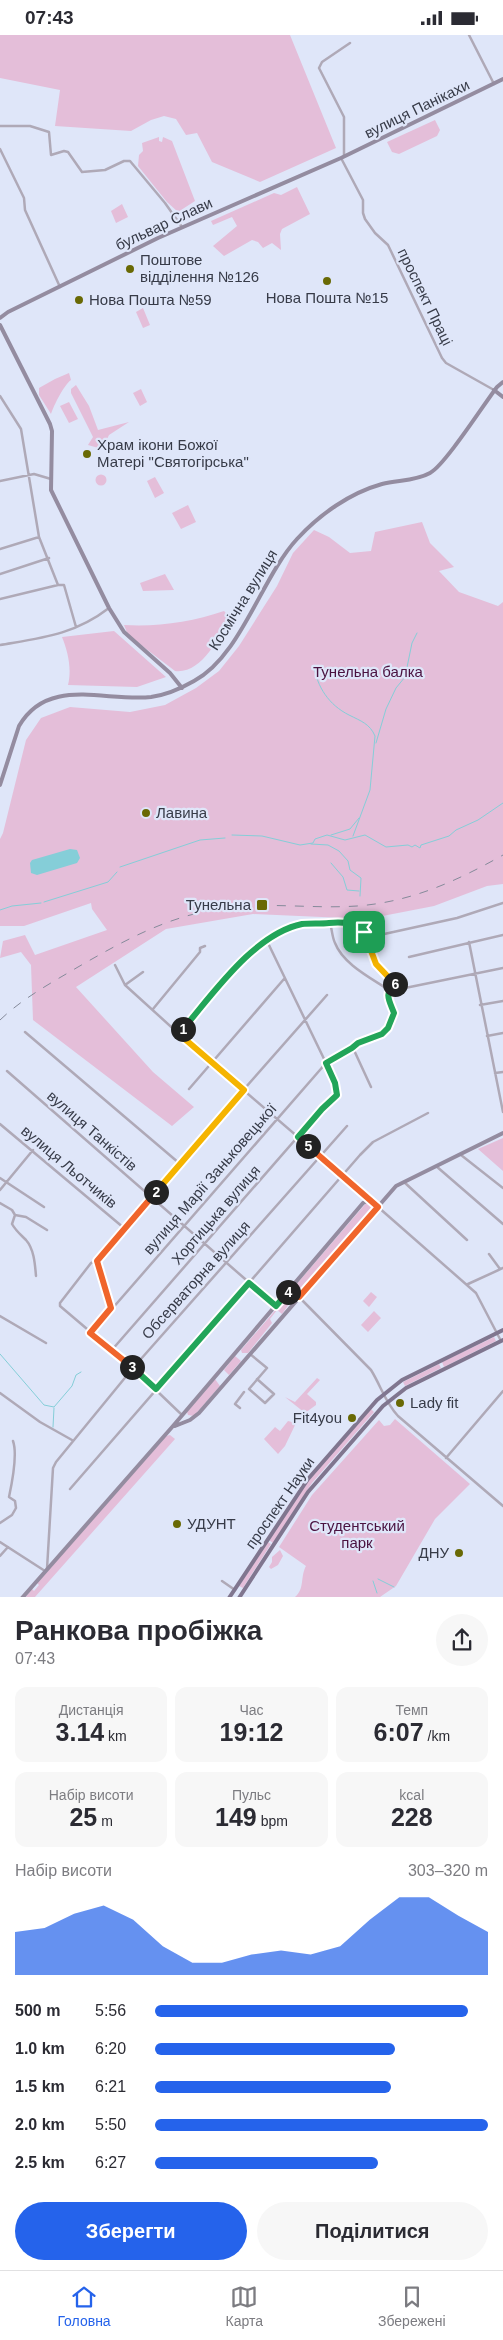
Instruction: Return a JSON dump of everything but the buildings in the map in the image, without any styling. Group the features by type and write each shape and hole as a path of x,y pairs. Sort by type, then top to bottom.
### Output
{"main road":[{"name":"вулиця Панікахи","path":"342,157 503,79"},
{"name":"бульвар Слави","path":"0,317 182,227 342,157"},
{"path":"0,325 51,428 51,479 54,496 109,609 124,632 170,673 182,688"},
{"name":"Космічна вулиця","path":"0,785 19,726 24,717 39,703 66,695 151,697 182,688 209,670 224,655 283,556 309,526 336,506 365,491 380,485 431,473 450,452 494,390 503,382"},
{"name":"проспект Праці","path":"494,390 503,397"},
{"path":"173,1427 195,1417 396,1186 503,1133"},
{"path":"22,1597 173,1427 363,1203 370,1199 378,1207"},
{"name":"проспект Науки","path":"229,1597 308,1479 383,1393 402,1380 503,1330"},
{"name":"проспект Науки","path":"238,1597 308,1491 386,1402 406,1387 502,1341"}],"street":[{"path":"469,35 494,84"},
{"name":"проспект Праці","path":"350,43 322,62 319,68 344,117 342,157 363,200 365,219 375,233 388,245 444,361 494,390"},
{"path":"0,127 30,126 49,132 51,155 64,151 68,152 82,172 105,170 124,161 130,161 182,227"},
{"path":"0,149 24,198 25,210 60,287"},
{"path":"0,396 20,429 29,474 33,509 40,537 58,585"},
{"path":"0,481 29,474 51,479"},
{"path":"0,549 40,537"},
{"path":"0,574 49,558"},
{"path":"0,599 64,585 76,627"},
{"path":"0,645 60,635 92,621 109,609"},
{"path":"366,938 457,918 503,903"},
{"path":"179,1034 255,948 302,925 339,921 355,925 364,932 376,964 395,984 408,987 503,968"},
{"path":"330,923 335,943 344,956 362,972 389,990 395,984"},
{"path":"409,957 503,935"},
{"path":"267,941 304,1021 326,1063"},
{"path":"470,942 480,1005 502,1112"},
{"path":"153,1009 200,952 200,948 205,946"},
{"path":"115,965 125,985 212,1063 278,1118 341,1176 370,1199"},
{"path":"125,985 143,972"},
{"path":"189,1089 284,979"},
{"name":"вулиця Марії Заньковецької","path":"90,1333 326,1063 358,1043 379,1036 388,1028 394,1013 389,1001 389,990"},
{"path":"182,1415 133,1368 61,1308 60,1304 91,1263 97,1261 179,1163 327,995"},
{"path":"480,1005 503,1001"},
{"path":"24,1032 179,1163"},
{"path":"487,1036 503,1033"},
{"path":"353,1047 371,1087"},
{"name":"Хортицька вулиця","path":"111,1351 322,1109 337,1095 335,1083 326,1063"},
{"name":"вулиця Танкістів","path":"7,1071 276,1306"},
{"path":"494,1073 503,1072"},
{"path":"70,1489 341,1176 373,1142 428,1113"},
{"name":"вулиця Льотчиків","path":"0,1124 124,1228"},
{"name":"Обсерваторна вулиця","path":"46,1570 54,1465 72,1440 133,1368 347,1125"},
{"path":"0,1190 33,1150"},
{"path":"460,1154 503,1188"},
{"path":"435,1166 503,1224"},
{"path":"0,1179 44,1207"},
{"path":"404,1181 468,1240"},
{"path":"0,1203 12,1210 15,1215 26,1217 46,1231"},
{"path":"378,1207 476,1293 502,1341"},
{"path":"15,1215 12,1224 16,1232 28,1241 34,1259 36,1276"},
{"path":"467,1284 502,1269 489,1254"},
{"path":"97,1261 111,1308"},
{"path":"289,1291 299,1297 371,1370 386,1402 398,1416 503,1506"},
{"path":"0,1316 46,1343"},
{"path":"250,1354 267,1368 257,1379 249,1389 265,1403 274,1394 257,1379"},
{"path":"446,1458 503,1391"},
{"path":"240,1408 235,1404 244,1392"},
{"path":"0,1393 40,1422 72,1440"},
{"path":"0,1523 12,1515 16,1508 14,1501 9,1497 16,1450 13,1441"},
{"path":"0,1542 46,1570"},
{"path":"0,1556 8,1547"},
{"path":"222,1581 234,1589"}],"green space":[{"path":"0,35 290,35 336,148 260,182 212,162 197,133 186,135 176,119 164,116 151,120 131,131 55,126 60,90 0,78"},
{"path":"435,120 440,130 437,136 399,154 392,152 387,142"},
{"path":"159,137 159,141 162,142 163,137 172,141 195,201 178,212 167,202 138,166 139,155 143,151 142,143"},
{"path":"297,187 310,214 282,229 280,234 281,250 272,243 263,248 258,242 252,240 224,256 213,246 237,226 232,217 213,225 211,221 274,193 281,195"},
{"path":"122,204 128,217 116,223 111,211"},
{"path":"143,308 150,325 143,328 136,312"},
{"path":"69,373 71,380 62,391 51,414 39,395 39,388"},
{"path":"76,385 89,406 98,430 129,422 109,435 102,449 88,445 93,437 71,393 71,389"},
{"path":"141,389 147,402 140,406 133,393"},
{"path":"69,402 78,419 69,423 60,406"},
{"path":"101,474 107,480 101,486 95,480"},
{"path":"155,477 164,493 155,498 147,481"},
{"path":"188,505 196,522 181,529 172,513"},
{"name":"Тунельна балка","path":"422,522 430,543 454,567 439,571 459,592 498,606 503,602 503,884 487,886 434,906 367,919 253,914 166,929 76,987 153,1072 194,1107 172,1126 33,1020 31,965 21,952 0,958 3,941 25,935 35,955 107,930 92,909 91,903 24,926 0,926 0,839 26,740 41,718 70,707 130,712 165,705 196,688 219,671 239,646 277,586 293,553 314,530 329,537 350,553 371,551 375,532"},
{"path":"165,574 174,590 143,591 140,583"},
{"path":"224,611 231,618 215,644 201,661 185,670 175,671 128,635 124,625 175,623"},
{"path":"114,631 166,677 137,687 68,685 69,661 62,637"},
{"path":"503,1138 503,1171 478,1149"},
{"path":"367,1202 374,1206 373,1210 298,1294 294,1287"},
{"path":"371,1292 377,1297 369,1307 363,1301"},
{"path":"290,1293 294,1297 282,1314 277,1310 270,1319 272,1323 248,1353 242,1353 241,1350"},
{"path":"374,1311 381,1318 368,1332 361,1325"},
{"path":"494,1337 496,1341 444,1367 442,1362"},
{"path":"235,1356 241,1361 229,1375 224,1370"},
{"path":"439,1364 441,1368 405,1386 403,1382"},
{"path":"317,1378 320,1380 307,1394 316,1402 316,1405 305,1413 285,1397 295,1402"},
{"path":"215,1379 220,1386 194,1416 188,1415 187,1412"},
{"path":"371,1409 374,1412 312,1483 273,1543 269,1540 307,1482"},
{"name":"Студентський парк","path":"395,1419 470,1484 435,1519 396,1586 380,1597 295,1597 300,1590 306,1566 279,1547 312,1495 379,1420 384,1426 390,1425"},
{"path":"288,1421 296,1423 285,1446 278,1454 264,1439 275,1427 280,1431"},
{"path":"170,1435 175,1439 35,1597 26,1597 32,1589 34,1591 39,1585 37,1583 166,1436"},
{"path":"268,1542 271,1544 243,1588 239,1586"},
{"path":"280,1550 283,1556 278,1565 271,1569 269,1567 272,1557"}],"water":[{"path":"70,849 77,850 80,858 77,863 37,875 31,873 30,863 32,860"}],"waterway":[{"path":"376,743 386,709 396,688 405,677 412,643 417,633"},
{"path":"314,666 321,688 330,701 342,711 368,726 375,736 370,790 353,836"},
{"path":"232,835 262,836 300,845 313,843 315,839 327,835 345,840 365,835 386,847 408,845 412,847 415,845 420,848 421,845 449,836 503,803"},
{"path":"331,835 350,829 359,818"},
{"path":"120,867 200,840 225,838"},
{"path":"311,844 328,845 339,851 348,861 350,870 361,878 360,896"},
{"path":"331,863 343,877 347,890 359,891"},
{"path":"44,902 108,882 117,872"},
{"path":"0,910 12,906 41,903"},
{"path":"360,925 361,915"},
{"path":"360,929 376,966 387,978 387,986"},
{"path":"0,1354 44,1405 54,1407 72,1386 76,1375 81,1372"},
{"path":"53,1427 54,1408"},
{"path":"378,1579 394,1587"},
{"path":"373,1581 377,1593"}],"railway":[{"path":"0,1020 38,991 96,957 148,930 185,916 242,906 340,907 377,904 433,889 451,882 503,855"}],"place":[{"name":"Поштове відділення №126","path":"130,269"},
{"name":"Нова Пошта №15","path":"327,281"},
{"name":"Нова Пошта №59","path":"79,300"},
{"name":"Храм ікони Божої Матері \"Святогірська\"","path":"87,454"},
{"name":"Лавина","path":"146,813"},
{"name":"Тунельна","path":"262,905"},
{"name":"Lady fit","path":"400,1403"},
{"name":"Fit4you","path":"352,1418"},
{"name":"УДУНТ","path":"177,1524"},
{"name":"ДНУ","path":"459,1553"}],"route":[{"path":"339,921 355,925 364,932 369,950 376,964 381,971 394,981 395,984 390,988 388,995 394,1013 388,1028 382,1034 358,1043 326,1063 335,1083 337,1095 298,1137 378,1207 299,1297 289,1291 276,1306 249,1283 156,1389 90,1333 111,1308 97,1261 179,1163 244,1090 179,1034 243,960 261,944 302,925 339,921"}]}
